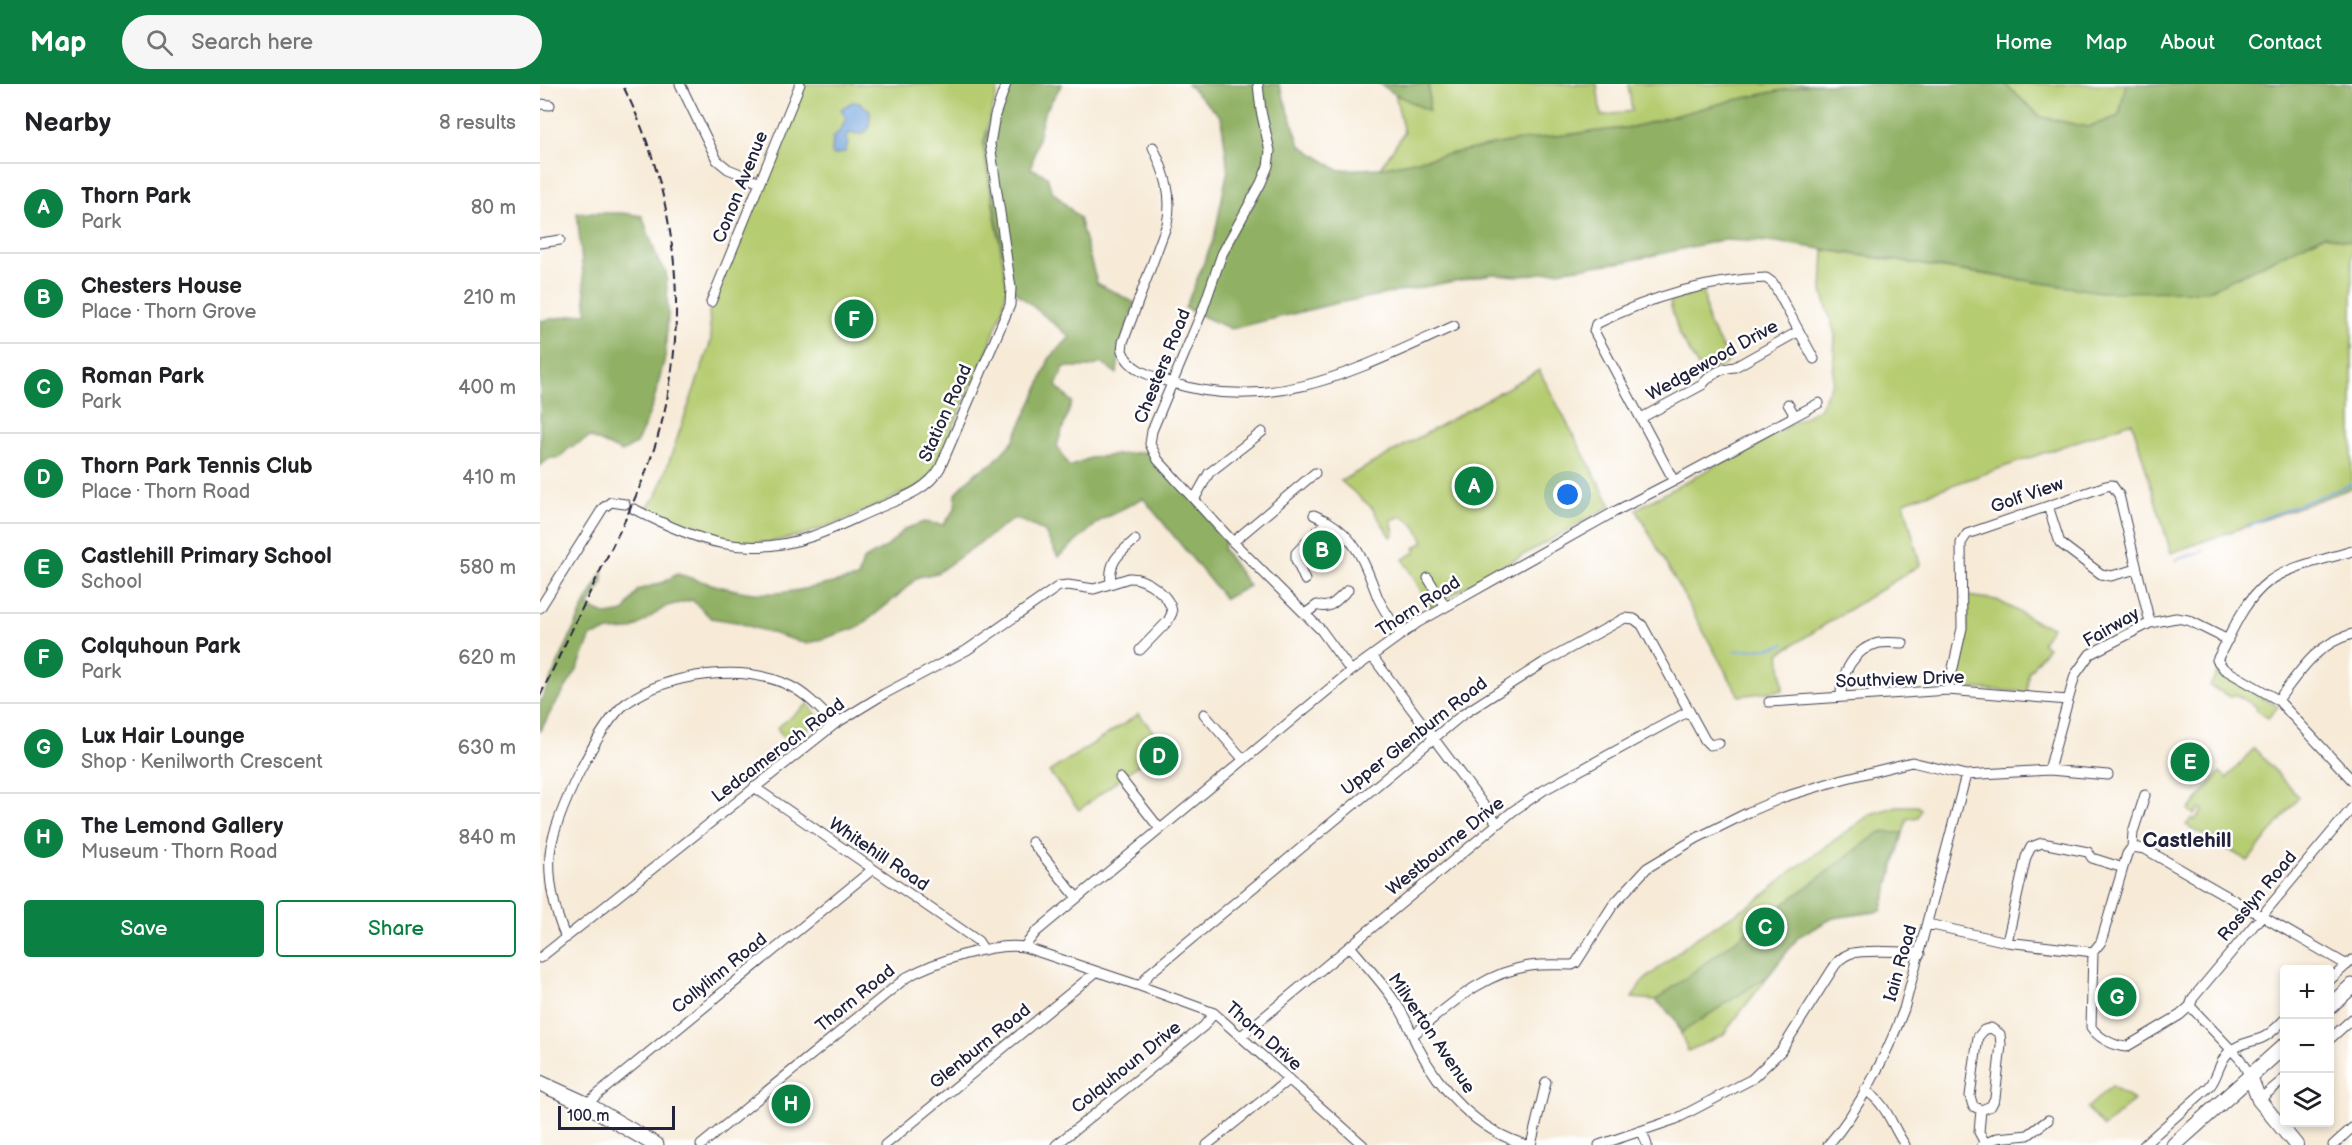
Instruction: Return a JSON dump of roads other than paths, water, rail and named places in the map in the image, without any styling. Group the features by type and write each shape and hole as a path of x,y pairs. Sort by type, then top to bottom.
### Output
{"main road":[{"path":"2334,1002 2352,986"},
{"path":"2174,1145 2280,1050"},
{"path":"540,1083 586,1104 656,1145"}],"street":[{"path":"680,84 717,160 728,169 759,182"},
{"name":"Conon Avenue","path":"711,302 800,84"},
{"name":"Station Road","path":"540,608 603,508 611,502 629,506 690,536 709,542 734,547 780,545 814,536 912,493 930,481 940,468 1010,305 1011,288 990,144 995,115 1006,84"},
{"name":"Chesters Road","path":"1258,84 1261,111 1270,151 1268,166 1222,254 1202,312 1152,431 1150,444 1158,459 1233,542 1321,630 1351,671"},
{"path":"1153,147 1165,174 1171,195 1171,208 1122,351 1132,368 1172,383 1197,389 1248,395 1292,389 1350,372 1454,326"},
{"path":"540,243 560,240"},
{"name":"Wedgewood Drive","path":"1674,481 1594,331 1596,324 1630,308 1705,285 1766,278 1773,283 1814,359"},
{"name":"Wedgewood Drive","path":"1641,418 1702,385 1708,377 1728,367 1735,367 1799,331"},
{"name":"Thorn Road","path":"701,1145 900,982 930,967 984,950 1010,946 1024,947 1036,932 1244,759 1351,671 1401,635 1445,606 1630,503 1819,403"},
{"path":"1788,404 1795,416"},
{"path":"1195,498 1209,473 1233,454 1243,455 1262,432"},
{"path":"1233,542 1315,474"},
{"name":"Golf View","path":"1948,690 1962,628 1961,543 1966,534 2112,484 2116,487 2127,523 2150,623"},
{"path":"2048,506 2060,543 2101,574 2111,576 2137,569"},
{"path":"1314,515 1337,526 1354,544 1366,564 1382,606 1401,635"},
{"path":"1305,580 1296,560 1296,553 1327,521"},
{"path":"1135,540 1113,560 1110,571 1111,583 1129,578 1142,579 1170,604 1172,613 1168,621 1140,650"},
{"path":"2352,551 2292,570 2268,582 2251,600 2217,660 2224,669 2278,700 2352,780"},
{"path":"1428,578 1445,606"},
{"name":"Ledcameroch Road","path":"540,958 835,724 884,694 975,645 1059,586 1094,589 1111,583"},
{"path":"1305,614 1316,602 1324,608 1331,606 1348,590"},
{"name":"Upper Glenburn Road","path":"1140,986 1150,973 1432,738 1489,696 1625,618 1634,619 1642,625 1708,743 1713,745 1719,743"},
{"name":"Fairway","path":"2049,770 2075,675 2090,654 2150,623 2176,618 2188,620 2228,640"},
{"path":"2278,700 2315,653 2332,641 2352,634"},
{"path":"1841,697 1840,683 1845,671 1858,655 1879,643 1903,643"},
{"path":"1372,656 1497,823"},
{"path":"566,938 559,922 549,873 552,840 584,764 614,716 627,702 664,685 687,678 708,674 744,674 778,681 795,689 835,724"},
{"name":"Southview Drive","path":"1769,702 1948,690 2068,700"},
{"name":"Westbourne Drive","path":"1241,1036 1497,823 1544,790 1689,711"},
{"path":"1204,714 1244,759"},
{"path":"1413,1035 1466,992 1492,976 1528,966 1576,963 1613,904 1647,868 1671,852 1749,812 1811,788 1912,762 1966,775 2049,770 2108,775"},
{"name":"Iain Road","path":"1828,1145 1851,1115 1899,1024 1920,954 1966,775"},
{"path":"1120,778 1160,829"},
{"name":"Whitehill Road","path":"753,788 978,941 984,950"},
{"path":"1928,924 2007,942 2093,952 2101,942 2127,854 2132,846 2133,832 2145,795"},
{"name":"Rosslyn Road","path":"2093,952 2091,1027 2095,1033 2106,1040 2126,1047 2175,1018 2190,1006 2193,998 2352,808"},
{"path":"1032,842 1077,898"},
{"path":"2007,942 2028,851 2031,847 2042,843 2088,852 2092,858 2117,866"},
{"path":"2132,846 2145,849 2261,916 2349,963 2334,976"},
{"name":"Collylinn Road","path":"586,1104 873,869"},
{"name":"Milverton Avenue","path":"1350,946 1394,1000 1421,1052 1459,1105 1482,1124 1498,1134 1529,1145 1546,1082"},
{"name":"Thorn Drive","path":"1024,947 1214,1014 1363,1145"},
{"path":"1599,1145 1642,1131 1696,1109 1743,1084 1764,1069 1789,1040 1838,962 1847,955 1855,952 1920,954"},
{"name":"Glenburn Road","path":"885,1145 1096,972"},
{"path":"2190,1006 2244,1065 2259,1100 2296,1145"},
{"name":"Colquhoun Drive","path":"1056,1145 1204,1026 1214,1014"},
{"path":"2334,1035 2352,1019"},
{"path":"2145,1145 2210,1086 2222,1061 2232,1051 2241,1043 2264,1037 2280,1023"},
{"path":"1991,1028 1997,1031 2001,1038 1996,1087 1994,1102 1981,1110 1973,1106 1970,1096 1976,1042 1980,1033 1991,1028"},
{"path":"1207,1145 1289,1079"},
{"path":"2259,1100 2280,1082"},
{"path":"1865,1090 1878,1098 1905,1145"},
{"path":"1981,1110 1979,1132 1983,1144 1997,1138 2028,1134 2048,1120"},
{"path":"2333,1145 2352,1128"},
{"path":"1642,1131 1647,1145"},
{"path":"1345,1145 1355,1137"}],"water":[{"path":"852,102 860,103 870,111 869,128 863,134 849,133 846,138 848,143 845,152 834,155 832,153 833,137 841,130 846,118 841,109"}],"waterway":[{"path":"2247,527 2264,518 2352,484"},
{"path":"2175,560 2204,551"},
{"path":"1735,651 1785,644"}],"railway":[{"path":"540,696 643,478 654,449 666,403 673,357 676,310 674,264 667,217 657,171 622,84"}],"place":[{"name":"Colquhoun Park","path":"854,319"},
{"name":"Thorn Park","path":"1474,486"},
{"name":"Chesters House","path":"1322,550"},
{"name":"Thorn Park Tennis Club","path":"1159,756"},
{"name":"Castlehill Primary School","path":"2190,762"},
{"name":"Roman Park","path":"1765,927"},
{"name":"Lux Hair Lounge","path":"2117,997"},
{"name":"The Lemond Gallery","path":"791,1104"}],"district":[{"name":"Castlehill","path":"2187,840"}]}
